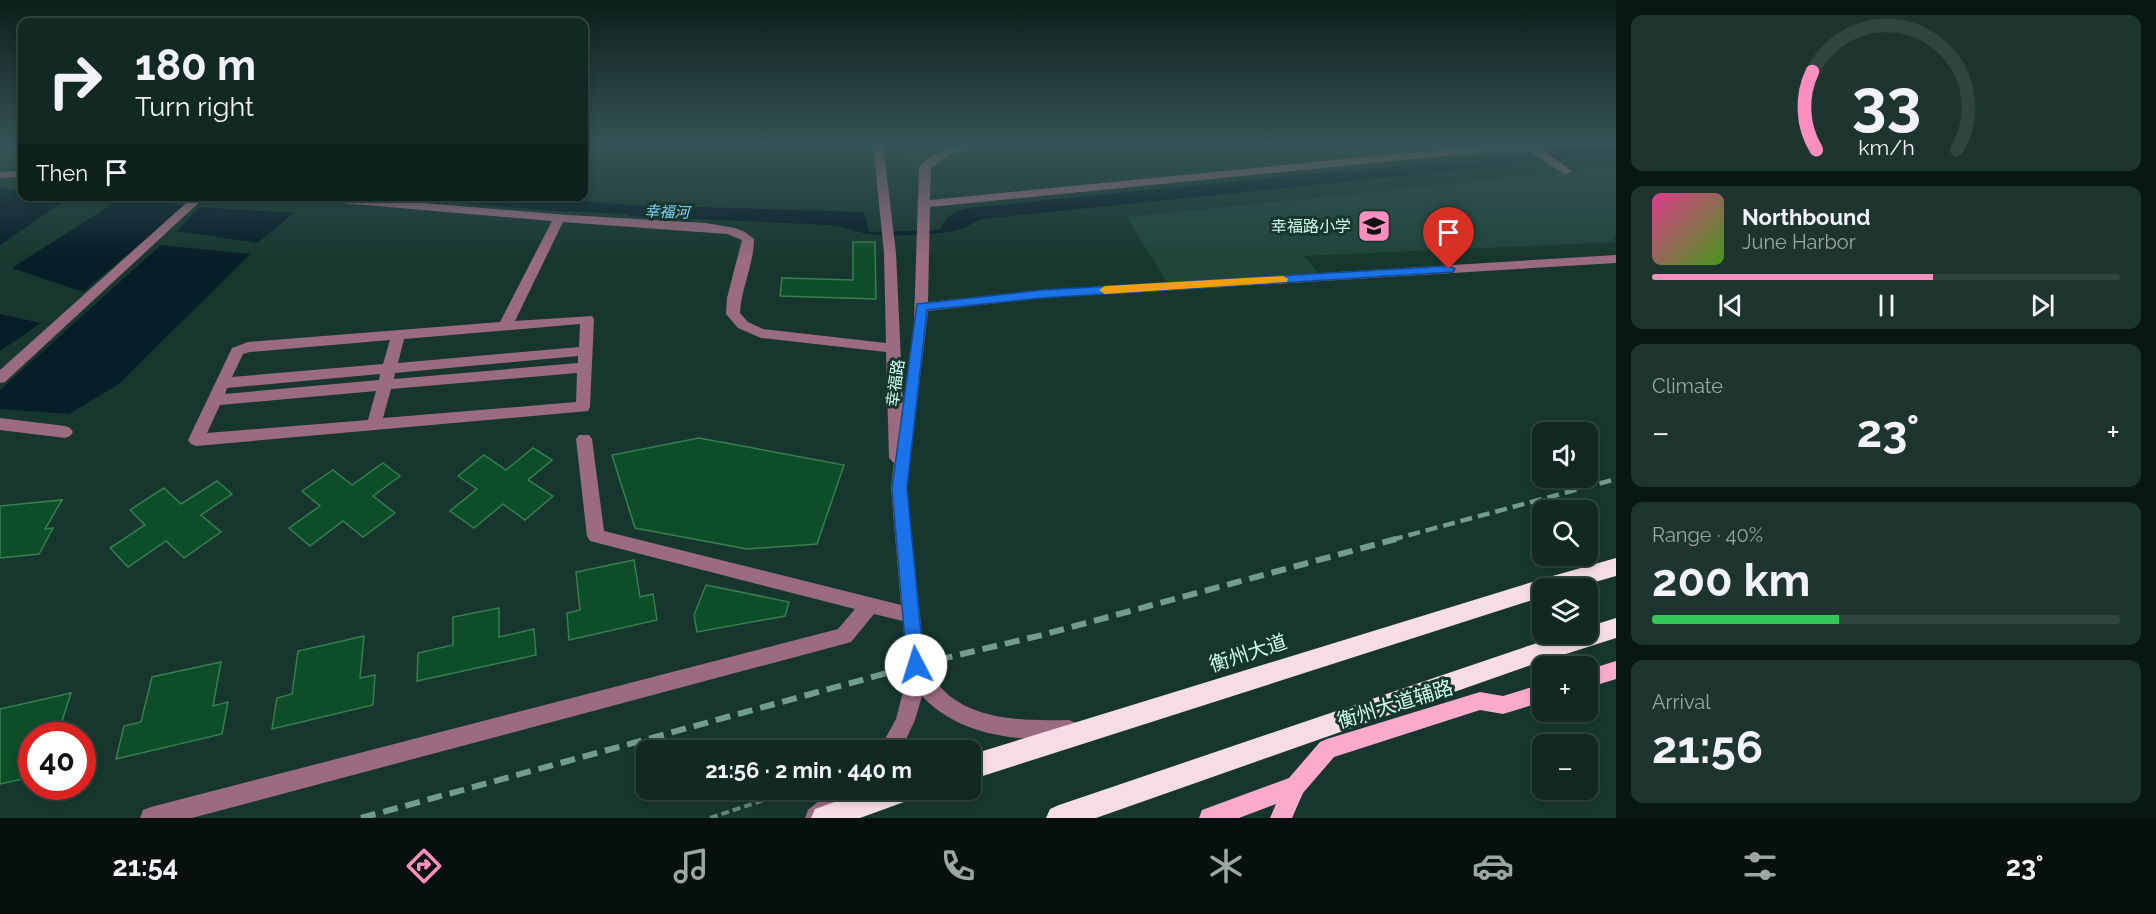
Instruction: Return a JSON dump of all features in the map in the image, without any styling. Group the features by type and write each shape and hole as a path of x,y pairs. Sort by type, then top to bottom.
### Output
{"highway":[{"name":"衡州大道","path":"1578,578 1616,567"},
{"name":"衡州大道","path":"981,765 1532,591"},
{"path":"1059,818 1616,628"},
{"path":"824,818 875,800"}],"main road":[{"path":"1598,676 1616,670"},
{"name":"衡州大道辅路","path":"1210,818 1296,786 1327,749 1480,701 1503,705 1532,696"},
{"path":"1327,749 1332,724"},
{"path":"1281,818 1296,786"}],"street":[{"path":"882,182 890,252 895,446 899,488"},
{"name":"幸福路","path":"916,665 899,488 922,307 925,182"},
{"path":"924,204 1148,182"},
{"path":"0,378 195,201"},
{"path":"367,201 559,219 708,228 741,233 748,239 748,248 734,298 733,314 743,325 761,333 893,348"},
{"path":"504,326 559,219"},
{"path":"922,307 1042,294 1616,259"},
{"path":"587,319 583,406 196,440 237,351 248,347 504,326 587,319"},
{"path":"375,424 398,334"},
{"path":"222,384 585,351"},
{"path":"214,400 585,367"},
{"path":"0,424 65,432"},
{"path":"584,439 596,536 911,615"},
{"path":"151,818 844,636 870,605"},
{"path":"916,665 928,690 944,704 985,723 1033,730 1093,730"},
{"path":"895,740 905,723 911,706 915,689 916,665"},
{"path":"816,818 836,800"}],"path":[{"path":"710,818 764,800"}],"shaded area":[{"name":"幸福路小学","path":"1468,182 1616,182 1616,235 1612,236 1616,242 1304,256 1320,275 1167,283 1127,217"}],"water":[{"name":"幸福河","path":"1230,182 1342,182 982,219 957,230 923,235 878,235 828,225 629,216 629,214 434,201 583,201 632,205 864,212 869,232 941,229 952,214 969,208"},
{"path":"0,188 18,190 18,201 64,201 0,245"},
{"path":"117,201 186,205 83,292 12,268"},
{"path":"200,207 294,213 257,243 177,231"},
{"path":"161,245 250,254 119,384 69,414 0,409 0,390"},
{"path":"0,314 41,323 0,351"}],"building":[{"path":"853,242 875,242 876,299 780,296 782,278 853,280"},
{"path":"699,438 844,465 817,544 747,549 635,528 612,455"},
{"path":"533,448 552,460 528,480 553,496 525,520 503,504 474,528 450,511 477,489 458,476 484,455 506,470"},
{"path":"383,463 400,476 373,496 395,513 363,537 343,521 310,546 289,528 320,506 302,491 333,470 352,485"},
{"path":"217,481 232,494 201,515 221,532 184,558 166,541 128,567 110,548 145,525 130,510 164,488 181,504"},
{"path":"62,500 45,529 53,528 39,554 0,558 0,506"},
{"path":"634,560 640,597 653,594 657,620 569,640 567,613 580,610 576,572"},
{"path":"706,585 789,602 785,616 697,632 694,615"},
{"path":"499,608 499,637 534,629 536,655 417,681 418,653 453,645 453,617"},
{"path":"364,636 360,678 375,675 373,705 272,729 277,698 292,694 298,651"},
{"path":"221,662 213,706 228,702 222,734 116,759 124,726 141,722 152,677"},
{"path":"71,693 62,721 18,722 18,780 0,784 0,709"}],"railway":[{"path":"1391,540 1616,479"},
{"path":"361,818 916,665 1042,635 1396,539"}],"slow traffic":[{"path":"1105,290 1283,279"}],"place":[{"name":"幸福路小学","path":"1374,226"}],"route":[{"path":"916,665 899,488 922,307 1042,294 1449,269"}]}
